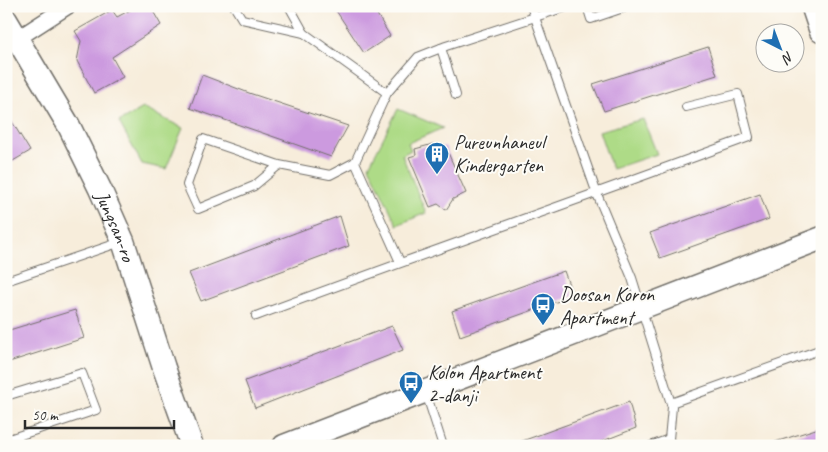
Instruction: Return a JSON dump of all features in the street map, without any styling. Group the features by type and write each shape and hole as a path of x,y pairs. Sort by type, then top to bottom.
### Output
{"main road":[{"path":"814,6 822,30"}],"street":[{"path":"10,35 68,6"},
{"name":"Jungsan-ro","path":"10,35 69,126 100,189 123,241 192,446"},
{"path":"284,446 822,238"}],"lane":[{"path":"234,6 242,19 304,33 387,93"},
{"path":"289,6 304,33"},
{"path":"531,6 597,194 632,278 672,407 670,442 651,446"},
{"path":"279,165 254,186 198,209 187,185 203,139 279,165 330,175 355,162 387,93 418,57 569,6"},
{"path":"587,6 591,19 629,6"},
{"path":"441,48 456,95"},
{"path":"256,316 400,262 597,194 749,137 738,94 686,107"},
{"path":"355,162 400,262"},
{"path":"6,280 123,241"},
{"path":"671,404 822,349"},
{"path":"6,396 82,373 96,410 6,440"},
{"path":"425,390 443,446"}],"green space":[{"path":"143,108 183,128 166,169 142,164 119,122"},
{"path":"398,109 443,128 408,143 411,150 402,155 426,213 397,225 369,166"},
{"path":"643,119 657,154 612,169 599,131"}],"building":[{"path":"138,6 150,6 161,25 112,57 123,77 94,93 77,61 81,41 75,31 112,10 117,17"},
{"path":"333,6 372,6 390,36 364,53"},
{"path":"708,47 717,75 604,111 593,84"},
{"path":"202,75 348,126 331,157 190,108"},
{"path":"6,112 30,151 6,165"},
{"name":"Pureunhaneul Kindergarten","path":"433,144 435,150 445,146 466,193 453,199 446,210 438,204 430,207 409,157 416,155 415,149"},
{"path":"760,194 769,219 660,258 650,233"},
{"path":"340,216 349,246 201,301 189,273"},
{"path":"564,271 573,296 460,336 452,311"},
{"path":"75,310 84,338 6,363 6,331"},
{"path":"392,326 403,350 255,408 245,381"},
{"path":"629,402 636,428 590,446 515,446 514,444"},
{"path":"822,427 822,446 776,446 775,442"}],"place":[{"name":"Pureunhaneul Kindergarten","path":"437,175"},
{"name":"Doosan Koron Apartment","path":"543,326"},
{"name":"Kolon Apartment 2-danji","path":"411,404"}]}
